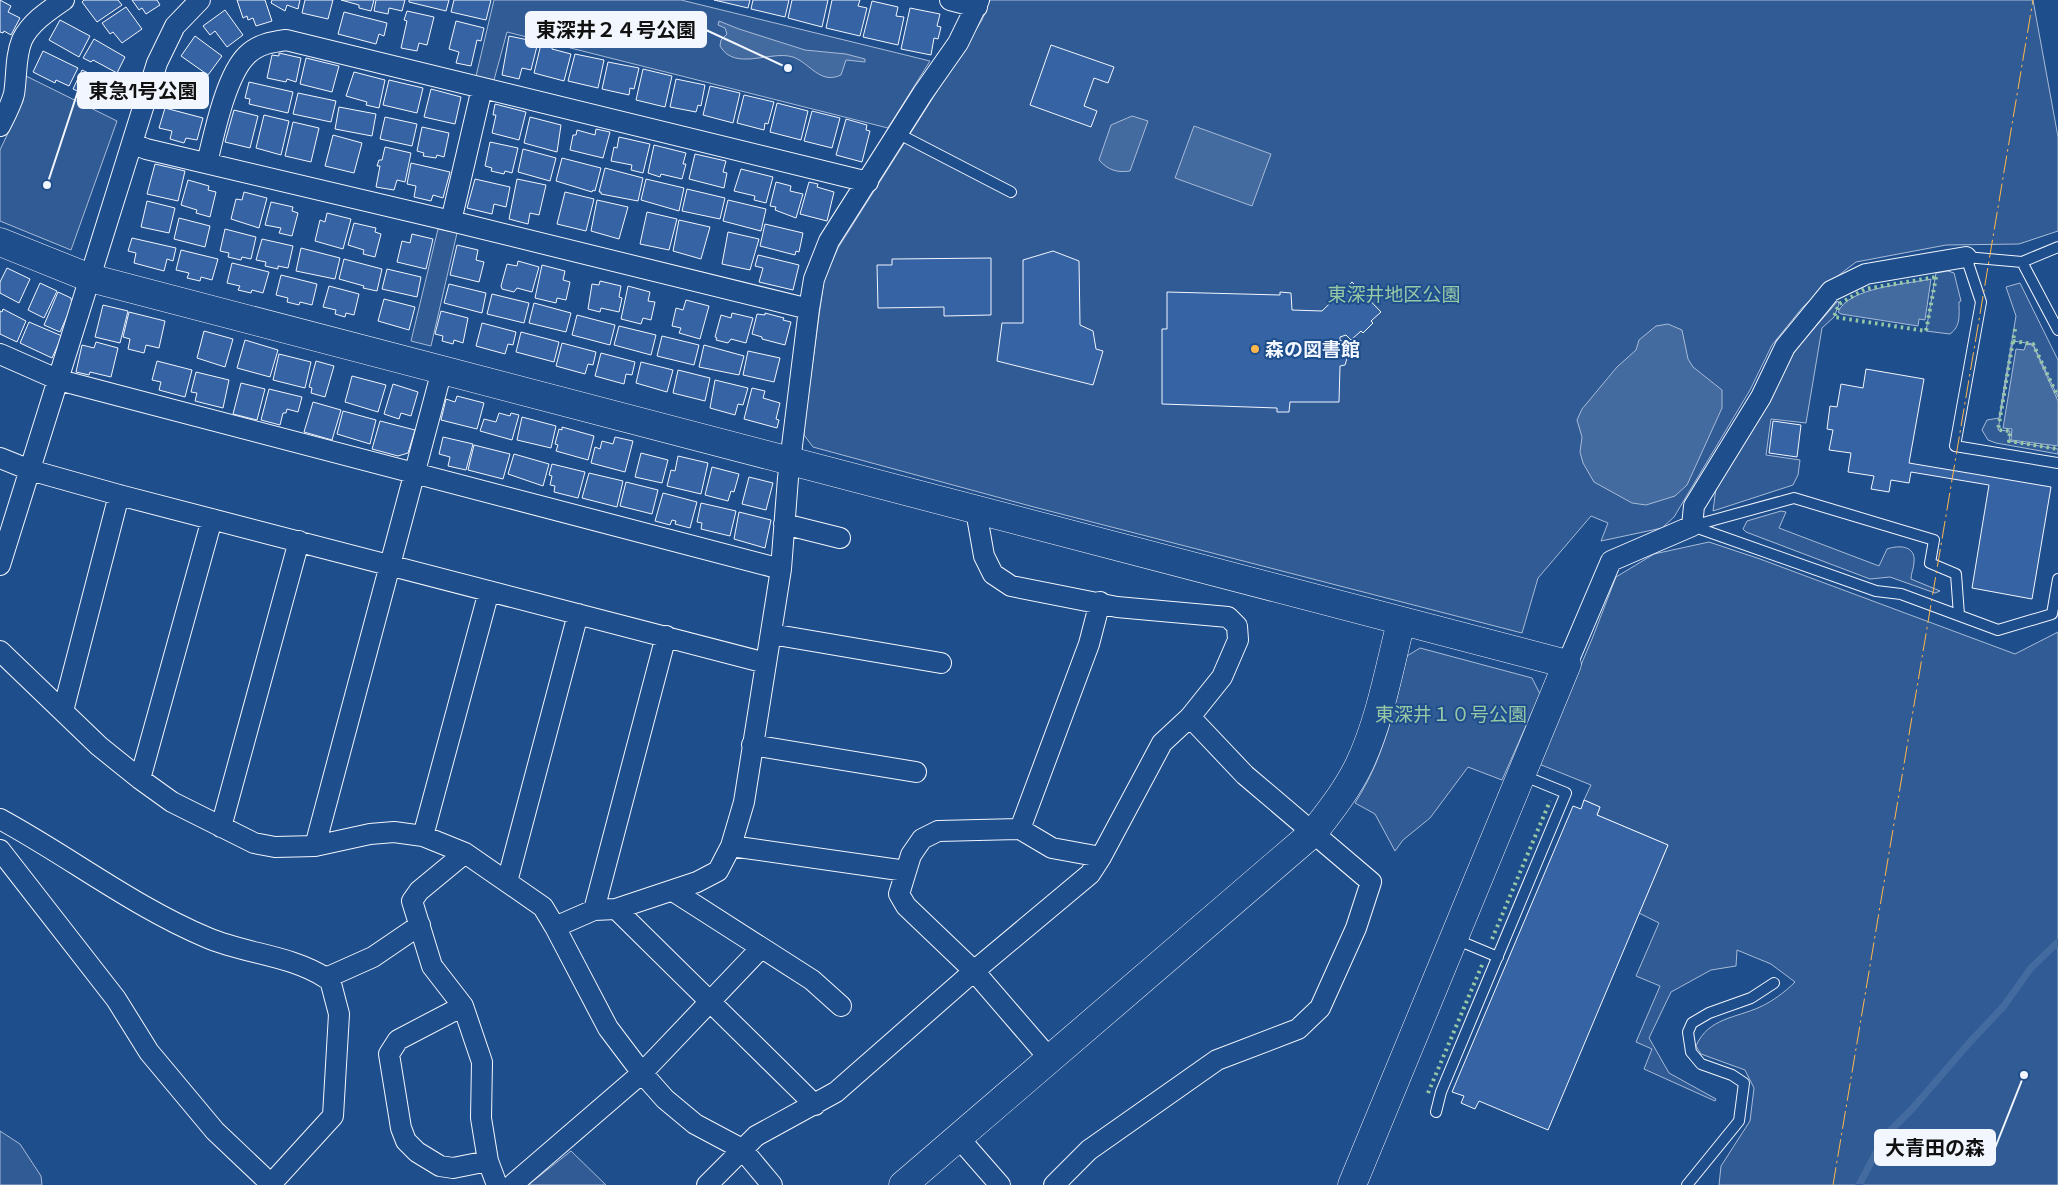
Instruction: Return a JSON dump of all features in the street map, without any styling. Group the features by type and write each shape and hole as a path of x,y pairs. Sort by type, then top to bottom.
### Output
{"street":[{"path":"0,126 13,96 8,54 47,11 64,0"},
{"path":"1,561 157,63 175,26 200,0"},
{"path":"555,927 594,910 616,909 697,882 718,871 731,846 744,802 781,569 791,462 814,279 830,241 923,93 958,43 978,3 950,0"},
{"path":"207,163 223,102 236,71 247,55 263,44 286,40 868,182"},
{"path":"452,221 482,88"},
{"path":"132,143 146,149 452,221 809,309"},
{"path":"0,242 90,278 1567,664"},
{"path":"1352,1185 1611,561 1692,526 1694,506 1761,396 1786,347 1831,291 1866,274 1966,256"},
{"path":"0,354 59,380 781,569"},
{"path":"315,846 442,370"},
{"path":"0,458 30,470 119,495 766,663"},
{"path":"63,711 119,495"},
{"path":"707,1185 756,1136 836,1092 974,971 1090,874 1162,743 1190,717 1222,677 1238,640 1236,626 1228,617 1117,607 1100,602 1012,586 993,574 984,556 976,511"},
{"path":"140,779 212,519"},
{"path":"784,524 840,538"},
{"path":"221,827 299,542"},
{"path":"423,836 489,591"},
{"path":"1020,829 1089,644 1100,602"},
{"path":"507,882 578,614"},
{"path":"903,1185 1314,832 1342,794 1359,766 1379,708 1401,622"},
{"path":"771,634 941,663"},
{"path":"594,910 666,636"},
{"path":"0,651 99,746 140,779 172,802 254,843 275,847 315,846 370,834 394,832 423,836 465,853 507,882 543,908 555,927 608,1028 642,1074 665,1099 695,1124 742,1149 772,1185"},
{"path":"1054,1185 1089,1150 1217,1060 1298,1029 1320,1008 1356,928 1371,882 1245,775 1190,717"},
{"path":"752,745 916,772"},
{"path":"0,819 159,915 209,938 310,968 326,978 373,957 420,925"},
{"path":"1049,1058 974,971 906,906 899,894 911,855 922,839 938,831 1020,829 1052,848 1101,857"},
{"path":"731,846 906,871"},
{"path":"0,850 116,999 149,1052 215,1131 272,1185 333,1116 339,1014 330,976"},
{"path":"465,853 419,891 412,901 432,966 463,1006 482,1062 481,1118 488,1161 496,1185"},
{"path":"673,891 812,980 840,1006"},
{"path":"616,909 815,1105"},
{"path":"512,1185 642,1074 762,948"},
{"path":"463,1006 398,1040 389,1054 401,1128 406,1141 417,1152 440,1166 453,1168 488,1161"},
{"path":"958,1137 1000,1185"}],"lane":[{"path":"898,133 1011,192"},
{"path":"2058,247 2022,262 1966,256 1981,302 1955,446 2058,463"},
{"path":"2022,262 2058,330"},
{"path":"1692,526 1794,498 1934,540 1930,563 1956,574 1959,615"},
{"path":"1692,526 1876,591 1902,594 1998,630 2052,614 2058,579"},
{"path":"1436,1112 1441,1092 1566,793 1521,774"},
{"path":"1454,939 1498,957"},
{"path":"1687,1185 1739,1121 1744,1083 1732,1075 1701,1064 1691,1052 1688,1032 1692,1023 1709,1013 1751,998 1774,983"}],"green space":[{"path":"494,0 681,0 930,61 888,128 507,32 494,80 476,76"},
{"name":"東深井地区公園","path":"990,0 2033,0 2058,137 2058,231 2019,244 1946,245 1856,262 1826,285 1802,308 1772,345 1750,390 1674,517 1662,528 1601,541 1608,523 1591,516 1538,578 1522,633 1034,507 813,447 804,435 804,426 824,279 838,248 982,20"},
{"path":"26,76 117,121 71,250 0,221 0,150 23,101"},
{"path":"438,229 457,233 431,346 411,341"},
{"path":"1948,271 1954,273 1961,301 1959,302 1958,324 1950,334 1926,331 1936,273"},
{"path":"2020,283 2058,360 2058,397 2033,344 2013,341 1998,430 2010,431 2009,441 2058,449 2058,454 1996,443 1988,440 1982,430 1987,420 1999,418 2016,316 2006,287"},
{"path":"1838,301 1839,304 1834,317 1822,328 1806,423 1771,419 1766,455 1800,460 1798,475 1793,485 1713,511 1716,488 1762,412 1795,350"},
{"path":"1781,511 1786,512 1779,528 1879,566 1887,549 1901,547 1909,549 1914,556 1911,579 1940,591 1935,593 1890,577 1870,579 1746,532 1743,529 1747,521"},
{"path":"1709,542 1760,559 2015,654 2058,632 2058,1185 1719,1185 1721,1166 1750,1121 1754,1088 1745,1070 1701,1054 1696,1046 1701,1037 1715,1024 1765,1005 1795,982 1771,964 1737,950 1736,966 1711,970 1671,992 1649,1038 1669,1073 1716,1099 1715,1101 1644,1069 1652,1049 1636,1042 1660,986 1636,976 1659,923 1639,913 1668,845 1597,815 1600,807 1584,800 1591,785 1539,764 1616,577 1654,554"},
{"name":"東深井１０号公園","path":"1420,648 1532,678 1540,694 1502,780 1468,767 1430,818 1403,840 1395,851 1375,814 1355,803 1374,768 1381,750 1393,713 1407,656"},
{"path":"0,1131 20,1144 41,1176 42,1185 0,1185"},
{"path":"571,1151 606,1185 528,1185"}],"shaded area":[{"path":"719,21 805,50 846,54 865,59 865,62 846,60 841,75 827,77 793,57 734,58 726,54 720,46 721,40 727,34 725,28 718,25"},
{"path":"1132,116 1148,121 1130,171 1121,172 1113,170 1099,160 1111,125"},
{"path":"1194,126 1271,154 1252,206 1175,178"},
{"path":"1931,279 1925,320 1919,319 1918,326 1838,312 1844,304 1866,292"},
{"path":"1668,324 1682,330 1688,359 1693,367 1722,390 1722,408 1687,485 1675,496 1646,505 1632,503 1594,482 1583,463 1580,452 1582,437 1577,420 1582,409 1617,367 1636,350 1639,340 1656,326"},
{"path":"2026,344 2033,345 2058,401 2058,446 2011,440 2012,429 2003,428 2016,349 2024,350"}],"building":[{"path":"0,0 11,6 8,12 20,18 11,35 4,31 3,33 0,32"},
{"path":"84,0 118,0 122,5 97,22 82,2"},
{"path":"132,0 157,0 160,5 146,14 142,8 139,10"},
{"path":"237,0 265,0 272,21 256,26 253,18 248,20 247,16 243,18"},
{"path":"272,0 300,0 298,9 287,5 285,11 271,3"},
{"path":"305,0 333,0 328,19 302,13"},
{"path":"341,0 374,0 371,11 359,8 359,5"},
{"path":"376,0 405,0 402,11 389,8 388,14 374,11"},
{"path":"409,0 449,0 446,11 409,2"},
{"path":"454,0 491,0 486,20 451,12"},
{"path":"714,0 750,0 748,8"},
{"path":"753,0 789,0 785,17 751,9"},
{"path":"792,0 828,0 822,27 788,18"},
{"path":"832,0 860,0 858,6 867,8 860,36 826,28"},
{"path":"872,1 898,7 896,16 904,17 898,45 863,37"},
{"path":"126,7 142,29 122,43 113,32 110,34 102,23"},
{"path":"910,8 940,14 937,26 941,27 938,39 934,38 931,55 901,49"},
{"path":"225,10 243,35 227,47 215,31 210,35 203,26"},
{"path":"407,11 434,17 427,45 419,43 417,51 401,48 407,21 404,20"},
{"path":"344,12 387,23 384,36 379,34 376,44 338,34"},
{"path":"60,20 90,36 79,57 49,40"},
{"path":"456,21 484,28 481,41 477,40 471,66 456,63 459,52 449,49"},
{"path":"195,36 222,56 208,75 181,56"},
{"path":"509,36 538,42 531,70 522,68 519,79 502,75"},
{"path":"94,39 125,57 117,73 93,60 91,62 83,58"},
{"path":"541,44 571,54 564,81 534,73"},
{"path":"1051,45 1114,67 1108,83 1094,78 1084,106 1097,111 1091,127 1030,105"},
{"path":"43,51 78,68 69,86 56,80 55,83 33,72"},
{"path":"279,53 301,58 296,82 287,79 286,82 267,78 272,55 279,56"},
{"path":"575,54 604,60 598,88 568,81"},
{"path":"306,58 339,66 332,92 300,84"},
{"path":"608,62 639,68 634,89 630,88 629,95 602,89"},
{"path":"643,69 672,76 665,107 636,100"},
{"path":"82,70 118,87 113,97 110,95 106,104 73,89"},
{"path":"354,72 385,80 379,108 366,105 367,102 346,96"},
{"path":"178,73 207,86 197,107 188,103 187,105 167,96"},
{"path":"676,79 705,85 701,106 698,105 696,112 670,107"},
{"path":"389,80 423,88 417,113 383,105"},
{"path":"249,82 293,92 288,113 249,104 250,99 245,98"},
{"path":"710,86 740,93 733,123 703,115"},
{"path":"431,89 461,97 455,124 424,117"},
{"path":"298,93 336,101 331,122 293,114"},
{"path":"744,95 774,102 768,124 765,123 764,130 737,123"},
{"path":"777,103 808,111 801,140 770,132"},
{"path":"495,104 526,112 519,140 492,133 496,115 493,115"},
{"path":"339,107 376,114 372,136 335,129"},
{"path":"165,108 203,118 197,140 186,138 184,143 170,139 172,131 159,128"},
{"path":"234,110 258,116 250,148 225,142"},
{"path":"812,111 840,118 832,148 804,141"},
{"path":"264,115 289,121 281,155 256,148"},
{"path":"385,117 417,124 412,146 380,139"},
{"path":"530,117 561,125 557,152 524,143"},
{"path":"846,119 867,125 866,130 870,131 862,162 836,155"},
{"path":"293,122 319,128 311,162 285,156"},
{"path":"422,127 449,133 444,157 437,155 436,158 423,156 424,153 417,151"},
{"path":"596,129 610,132 603,158 570,150 573,135 576,135 577,130 595,135"},
{"path":"333,135 362,143 354,173 325,166"},
{"path":"619,137 650,144 643,173 631,170 632,165 611,161 614,147 617,148"},
{"path":"490,142 518,148 512,173 505,171 504,174 491,171 492,168 485,166"},
{"path":"654,145 686,153 683,164 686,164 682,179 661,174 660,177 648,173"},
{"path":"385,147 411,153 405,182 397,180 394,190 376,187 380,166 377,166 379,160 382,160"},
{"path":"523,149 556,158 550,181 518,172"},
{"path":"695,154 726,161 723,172 727,173 724,188 689,179"},
{"path":"562,158 601,168 595,191 593,190 592,192 556,181"},
{"path":"411,163 450,172 443,198 433,195 431,201 414,197 416,186 407,184"},
{"path":"155,164 185,171 178,201 147,194"},
{"path":"605,168 643,178 638,201 599,192"},
{"path":"741,169 773,177 766,203 754,200 755,196 734,191"},
{"path":"475,179 510,187 506,207 494,204 492,214 467,208"},
{"path":"517,179 546,185 539,215 530,213 528,224 509,219"},
{"path":"646,179 684,188 679,211 641,200"},
{"path":"188,180 209,186 208,190 216,192 210,217 196,213 197,210 181,205"},
{"path":"776,182 791,186 790,191 803,194 796,218 775,210 776,207 770,206"},
{"path":"809,182 818,184 817,187 834,192 827,221 800,214"},
{"path":"687,189 725,198 720,219 682,211"},
{"path":"244,192 267,198 259,228 231,219 236,199 242,200"},
{"path":"565,192 594,199 586,231 557,224"},
{"path":"597,200 628,207 619,239 591,231"},
{"path":"728,200 766,209 761,231 723,221"},
{"path":"147,201 175,208 169,233 141,227"},
{"path":"271,202 293,207 292,211 298,213 292,236 279,233 281,228 265,225"},
{"path":"647,212 677,219 669,250 640,244"},
{"path":"327,213 351,219 343,249 315,241 320,220 325,222"},
{"path":"179,218 210,226 205,247 174,239"},
{"path":"679,220 710,227 701,259 673,251"},
{"path":"354,223 376,228 375,232 381,234 375,257 363,254 364,250 348,245"},
{"path":"765,224 803,233 799,252 796,251 795,255 760,246"},
{"path":"225,229 256,237 251,259 242,257 241,260 228,257 229,253 220,251"},
{"path":"728,232 759,239 750,270 722,264"},
{"path":"412,234 433,239 426,269 397,262 402,241 410,243"},
{"path":"132,238 176,248 173,261 167,259 164,271 134,263 136,253 128,251"},
{"path":"262,239 293,246 288,268 278,266 278,269 265,266 266,262 256,260"},
{"path":"457,245 478,250 476,260 484,262 479,282 450,275"},
{"path":"301,248 340,258 335,279 296,271"},
{"path":"181,250 218,259 212,280 201,277 200,281 187,278 189,273 176,270"},
{"path":"1053,251 1079,261 1080,325 1093,331 1096,349 1103,351 1093,385 997,361 1002,323 1023,323 1023,260"},
{"path":"758,255 799,265 793,290 759,282 763,268 755,266"},
{"path":"991,258 991,315 944,316 944,307 878,308 877,265 892,265 892,259"},
{"path":"344,259 382,269 377,291 339,279"},
{"path":"518,261 539,267 532,292 517,288 514,292 502,289 501,286 507,264 517,266"},
{"path":"232,263 269,272 263,293 252,290 251,293 238,290 240,286 227,283"},
{"path":"542,265 565,271 563,280 570,282 566,300 557,298 556,303 535,298"},
{"path":"7,268 30,279 19,303 0,293 0,282"},
{"path":"387,269 421,277 417,297 382,289"},
{"path":"281,275 317,284 312,305 300,302 299,305 287,302 288,298 276,295"},
{"path":"600,281 621,286 619,297 622,298 619,312 601,308 600,312 588,309 592,284 599,285"},
{"name":"森の図書館","path":"1352,282 1381,312 1371,321 1373,323 1363,333 1361,331 1351,340 1346,335 1340,337 1340,341 1344,341 1349,352 1345,365 1340,366 1339,402 1290,402 1289,412 1277,412 1277,408 1162,404 1162,329 1167,329 1167,292 1280,295 1280,292 1291,293 1292,310 1322,311"},
{"path":"40,283 57,291 44,318 28,310"},
{"path":"449,284 486,293 482,313 444,303"},
{"path":"329,286 359,294 354,315 346,313 345,317 335,314 336,310 323,307"},
{"path":"628,286 650,292 648,301 655,302 651,320 643,318 641,324 621,319"},
{"path":"58,292 71,298 72,305 60,332 44,325"},
{"path":"492,294 529,303 524,323 487,314"},
{"path":"384,299 415,307 409,330 378,321"},
{"path":"686,300 709,306 700,339 679,333 681,328 672,326 676,308 683,310"},
{"path":"534,303 571,313 566,332 529,323"},
{"path":"103,305 128,311 120,343 95,337"},
{"path":"3,309 26,321 17,342 0,334 0,311 2,312"},
{"path":"441,311 468,318 463,343 454,340 453,344 442,341 443,336 435,334"},
{"path":"129,312 165,321 159,348 146,345 144,353 128,349 130,339 123,337"},
{"path":"732,313 753,318 746,343 731,339 728,343 716,340 717,338 715,337 721,315 731,318"},
{"path":"765,313 791,322 785,345 762,339 762,337 752,334 757,314 765,315"},
{"path":"577,315 615,325 610,345 572,335"},
{"path":"29,322 62,336 52,358 20,343"},
{"path":"482,323 516,332 513,345 508,344 505,354 476,346"},
{"path":"619,326 656,335 651,355 614,345"},
{"path":"204,331 233,339 225,367 197,358"},
{"path":"521,332 559,342 554,362 516,352"},
{"path":"662,336 699,345 694,365 657,356"},
{"path":"245,340 278,350 270,377 237,368"},
{"path":"96,342 118,348 111,377 90,372 89,375 76,372 82,345 94,348"},
{"path":"562,343 596,352 593,365 588,364 585,374 556,366"},
{"path":"704,345 744,356 739,375 699,367"},
{"path":"748,351 780,358 774,382 743,375"},
{"path":"601,353 635,362 632,375 626,374 624,384 595,376"},
{"path":"279,354 311,362 305,388 273,380"},
{"path":"157,361 192,370 185,397 159,390 161,382 152,380"},
{"path":"316,361 334,366 325,397 311,393 312,388 309,387"},
{"path":"641,362 673,370 667,392 636,383"},
{"path":"1866,369 1924,379 1909,463 2051,487 2032,599 1972,588 1989,485 1911,472 1909,483 1891,480 1889,492 1871,489 1874,476 1848,472 1851,453 1829,450 1833,430 1827,429 1830,406 1837,407 1841,384 1863,388"},
{"path":"678,370 710,378 705,401 673,393"},
{"path":"196,372 229,380 223,408 195,401 197,393 191,392"},
{"path":"352,376 386,385 378,412 345,402"},
{"path":"715,380 748,388 743,405 738,404 735,415 710,408"},
{"path":"241,383 265,389 257,420 233,414"},
{"path":"393,384 418,392 411,416 401,413 399,419 384,414"},
{"path":"752,388 765,391 763,398 780,403 776,419 779,420 777,428 744,419"},
{"path":"269,389 302,397 298,412 287,409 286,413 283,413 280,425 261,420"},
{"path":"457,396 484,403 477,429 441,420 446,399 455,402"},
{"path":"313,402 341,410 332,440 304,432"},
{"path":"343,411 376,420 370,444 337,434"},
{"path":"499,413 510,416 511,413 519,415 512,440 480,431 484,419 496,422"},
{"path":"522,417 556,426 551,448 517,440"},
{"path":"380,421 415,430 408,453 398,456 372,449"},
{"path":"1773,421 1801,425 1797,457 1769,453"},
{"path":"562,427 594,436 588,460 556,451 558,445 555,444 559,429 562,430"},
{"path":"443,437 473,444 466,470 448,466 450,457 439,454"},
{"path":"615,437 633,441 625,472 591,463 595,447 600,449 602,441 613,444"},
{"path":"474,445 510,454 503,479 468,470"},
{"path":"641,453 668,460 662,483 635,477"},
{"path":"514,454 549,464 543,486 508,474"},
{"path":"678,456 708,463 701,494 667,486 671,470 675,471"},
{"path":"552,464 585,472 578,498 554,492 555,486 550,485 552,476 549,475"},
{"path":"712,467 739,474 734,492 731,491 728,501 705,495"},
{"path":"589,473 623,481 617,507 582,498"},
{"path":"749,477 773,483 766,510 742,504"},
{"path":"626,482 658,490 652,514 620,506"},
{"path":"663,493 697,502 690,528 675,524 676,521 672,520 670,525 655,521"},
{"path":"701,503 736,511 730,536 701,529 702,523 697,522"},
{"path":"739,512 771,520 765,548 734,539"},
{"path":"1584,800 1600,807 1597,815 1668,845 1548,1130 1479,1101 1475,1109 1461,1103 1464,1096 1452,1092 1573,806 1581,809"}],"waterway":[{"path":"1859,1185 1885,1136 1912,1109 2003,1007 2031,968 2058,942"}],"hedge":[{"path":"1936,277 1926,331 1834,317 1839,304 1865,289 1936,277"},
{"path":"2015,329 1998,430 2010,431 2009,441 2058,449"},
{"path":"2013,341 2033,344 2058,397"},
{"path":"1492,939 1550,801"},
{"path":"1428,1093 1482,965"}],"power":[{"path":"1833,1185 2033,0"}],"place":[{"name":"東深井２４号公園","path":"788,68"},
{"name":"東急1号公園","path":"47,185"},
{"name":"森の図書館","path":"1255,349"},
{"name":"大青田の森","path":"2024,1075"}]}
